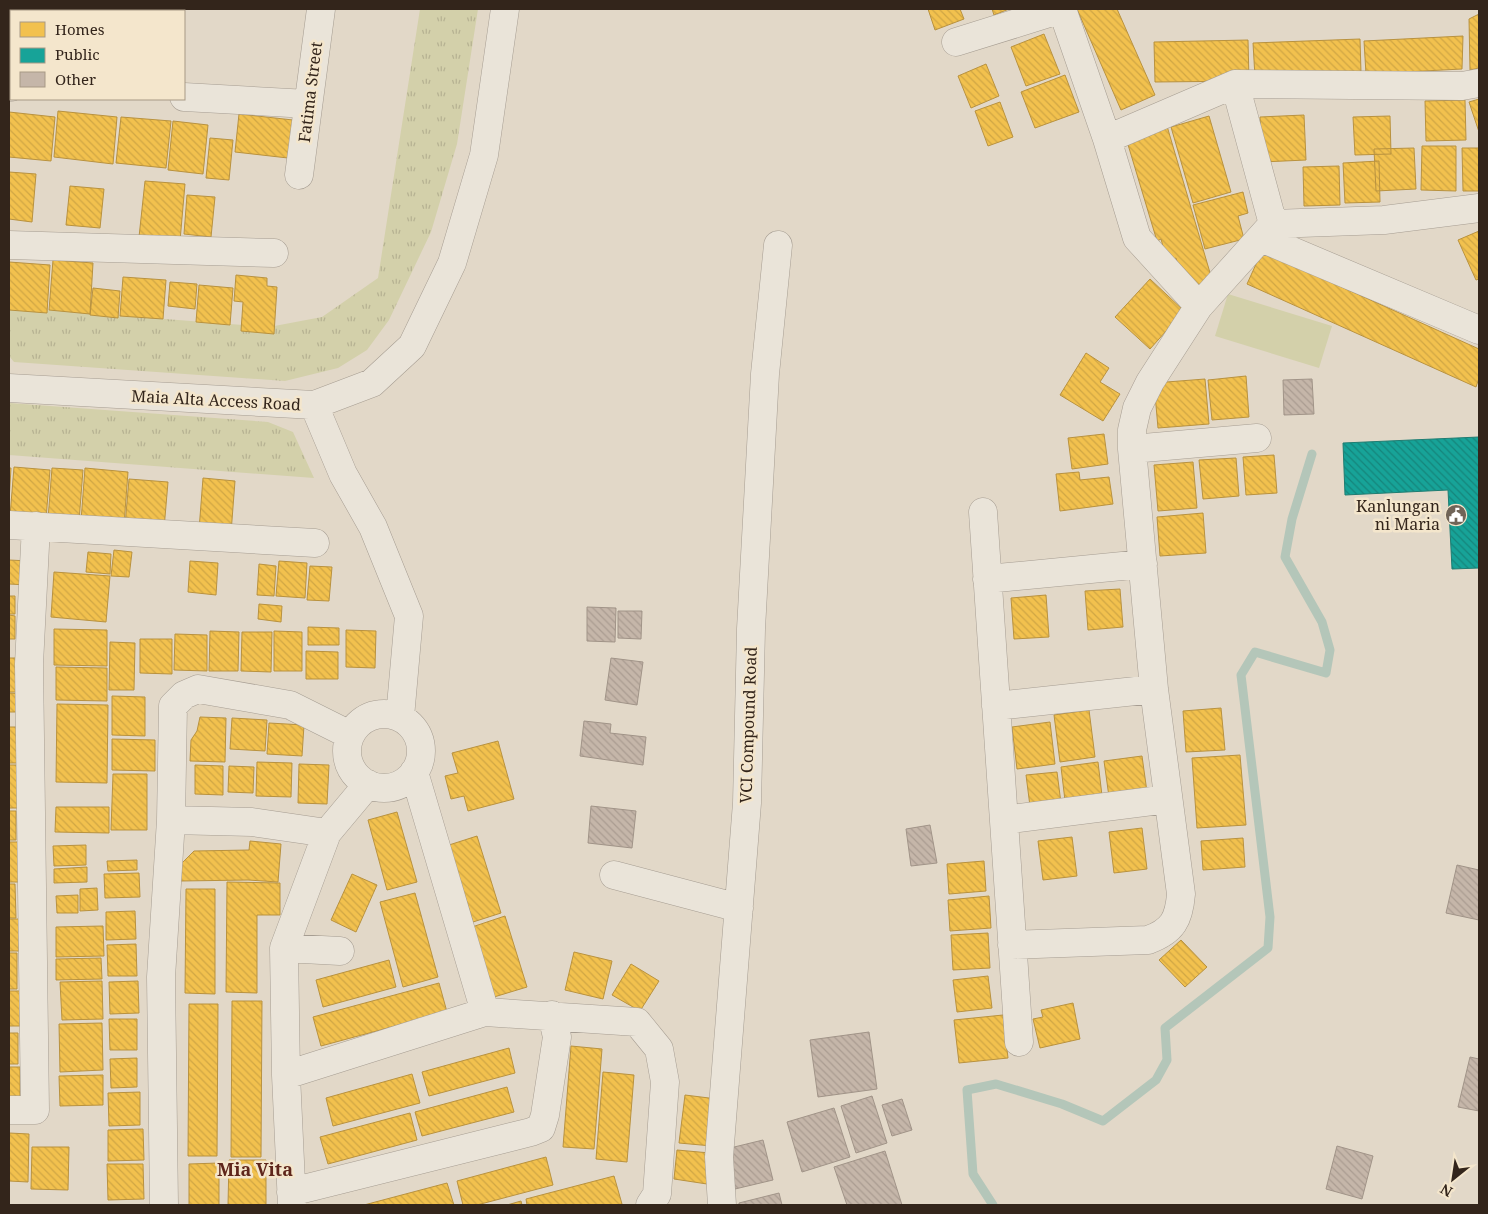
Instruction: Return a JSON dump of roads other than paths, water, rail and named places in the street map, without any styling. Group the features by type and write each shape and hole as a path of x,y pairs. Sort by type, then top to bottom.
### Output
{"street":[{"name":"Fatima Street","path":"299,175 321,9"},
{"name":"Maia Alta Access Road","path":"9,388 314,405 372,383 412,346 452,263 484,155 505,9"},
{"path":"956,42 1062,9 1107,139 1137,238 1199,306"},
{"path":"1107,139 1235,84 1462,86 1479,82"},
{"path":"1235,84 1267,231"},
{"path":"185,97 308,104"},
{"path":"1012,945 1148,940 1170,928 1179,912 1181,894 1154,689 1132,449 1132,430 1137,408 1150,382 1199,306 1267,231 1384,220 1479,208"},
{"path":"1267,231 1479,330"},
{"path":"9,245 274,253"},
{"name":"VCI Compound Road","path":"722,1205 719,1157 746,803 751,629 765,384 778,245"},
{"path":"314,405 343,474 373,526 409,616 400,717"},
{"path":"1132,449 1257,438"},
{"path":"983,512 1019,1042"},
{"path":"9,525 316,543"},
{"path":"9,1110 35,1110 29,664 36,526"},
{"path":"987,579 1143,564"},
{"path":"164,1205 161,978 171,820 173,706 184,695 198,689 290,705 350,735"},
{"path":"996,706 1154,689"},
{"path":"385,713 400,717 411,726 419,738 421,752 418,766 409,778 397,786 382,788 368,784 356,776 349,763 346,749 350,735 358,723 371,716 385,713"},
{"path":"414,772 485,1012"},
{"path":"368,784 327,834 284,948 286,1075 291,1199 522,1135 540,1128 545,1116 557,1037 552,1015"},
{"path":"1004,820 1168,799"},
{"path":"171,820 252,822 327,834"},
{"path":"614,875 738,908"},
{"path":"284,948 340,951"},
{"path":"286,1075 485,1012 638,1022 659,1049 665,1082 657,1194 650,1205"}],"waterway":[{"path":"993,1205 973,1174 967,1090 996,1084 1062,1104 1103,1121 1156,1080 1167,1060 1165,1028 1268,948 1270,917 1241,675 1255,652 1326,673 1330,650 1322,622 1285,557 1292,519 1312,454"}],"place":[{"name":"Kanlungan ni Maria","path":"1456,515"}],"district":[{"name":"Mia Vita","path":"255,1169"}]}
